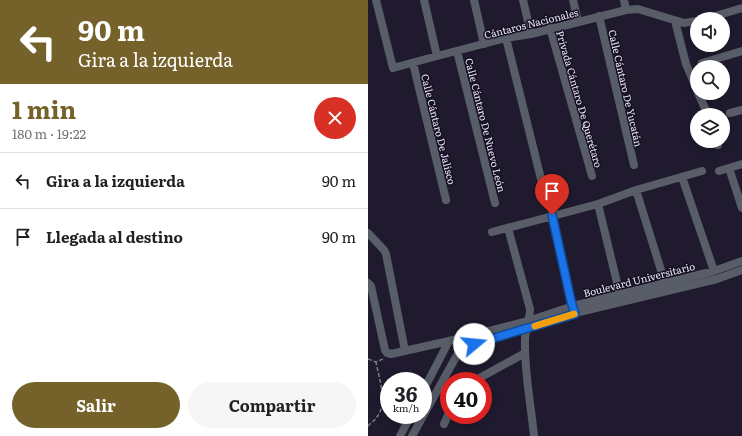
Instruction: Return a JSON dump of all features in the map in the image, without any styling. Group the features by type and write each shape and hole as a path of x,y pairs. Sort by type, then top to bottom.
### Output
{"street":[{"name":"Cántaros Nacionales","path":"376,0 393,68 506,38 531,34 626,10 638,9 675,21 684,23 690,22"},
{"path":"424,0 438,56"},
{"path":"474,0 484,44"},
{"path":"523,0 531,34"},
{"path":"573,0 578,21"},
{"path":"624,0 626,10"},
{"path":"729,12 742,8"},
{"name":"Calle Cántaro De Yucatán","path":"599,16 634,165"},
{"path":"675,21 686,64 690,73"},
{"name":"Privada Cántaro De Querétaro","path":"550,28 592,176"},
{"path":"506,38 542,187"},
{"name":"Calle Cántaro De Nuevo León","path":"457,51 495,203"},
{"path":"709,60 742,51"},
{"name":"Calle Cántaro De Jalisco","path":"413,63 446,200"},
{"path":"730,113 742,110"},
{"path":"719,171 742,164"},
{"path":"729,168 742,208"},
{"path":"492,232 598,204 636,190 702,171"},
{"path":"682,177 714,271"},
{"path":"636,190 665,283"},
{"path":"598,204 620,295"},
{"path":"552,215 574,310"},
{"path":"508,228 530,309 525,340 525,353 534,436"},
{"path":"368,233 386,254 405,351"},
{"name":"Boulevard Universitario","path":"461,348 527,324 620,295 714,271 742,261"},
{"name":"Boulevard Universitario","path":"574,310 717,279 742,270"},
{"path":"368,283 371,286 386,351"},
{"name":"Boulevard Universitario","path":"386,351 391,354 527,324"},
{"path":"412,436 461,348 449,341 432,374"},
{"path":"490,372 525,353"},
{"path":"400,436 406,424"}],"path":[{"path":"368,359 376,362 381,360 386,351"},
{"path":"368,426 377,417 382,407 382,394 376,362"}],"slow traffic":[{"path":"535,326 574,314"}],"route":[{"path":"474,344 575,314 552,215"}]}
